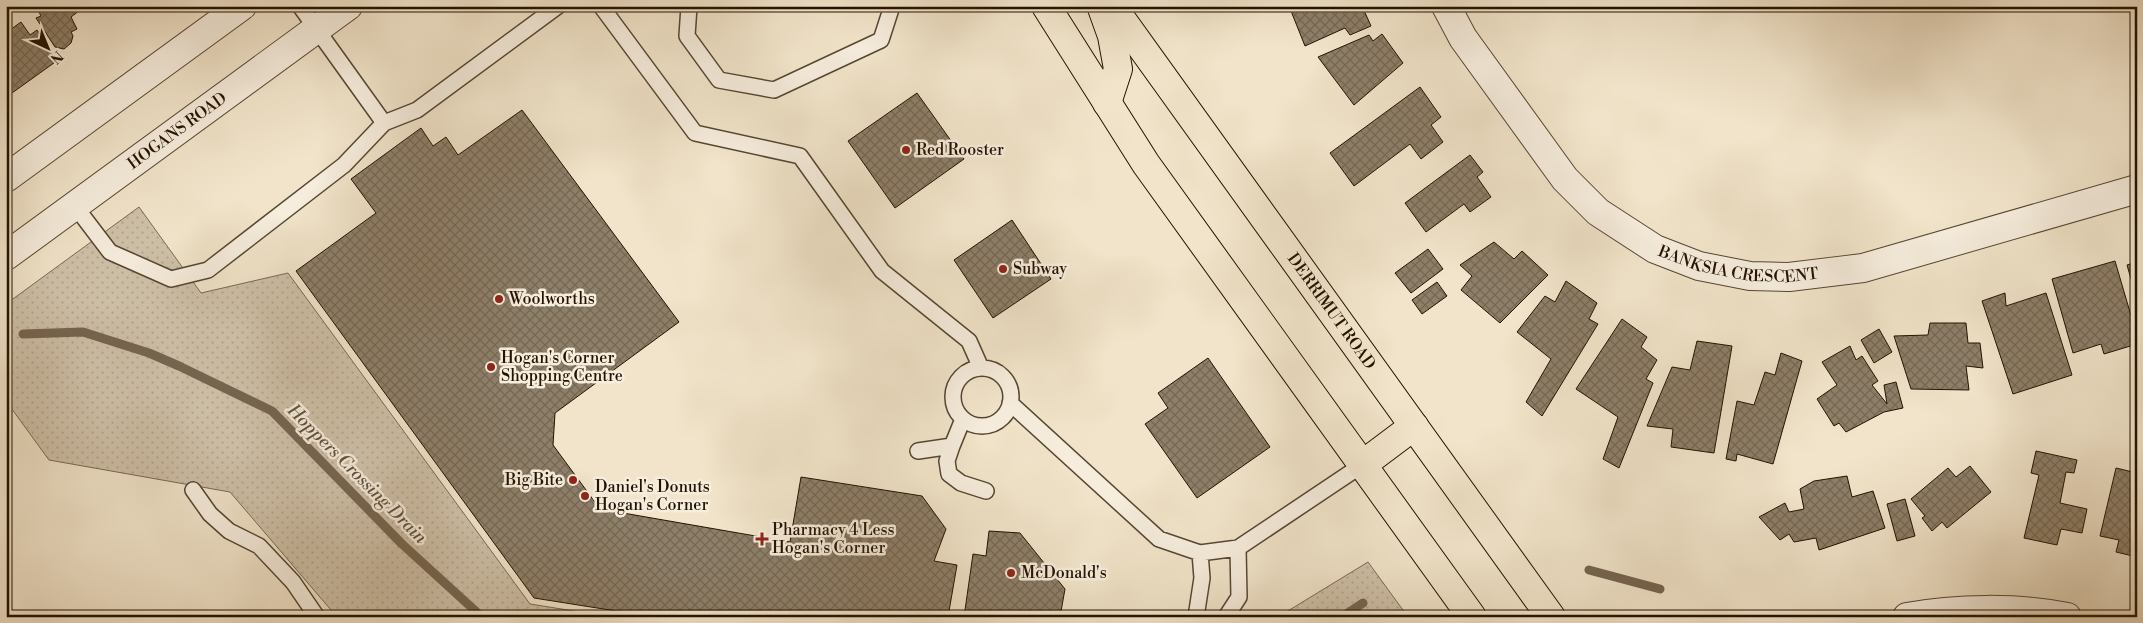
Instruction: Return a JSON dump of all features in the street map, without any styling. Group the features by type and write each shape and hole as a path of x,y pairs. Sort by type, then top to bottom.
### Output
{"highway":[{"path":"1046,6 1146,164 1472,617"},
{"path":"1102,6 1112,36 1118,69 1107,103"},
{"name":"DERRIMUT ROAD","path":"1112,6 1551,617"},
{"path":"1362,465 1414,426"}],"street":[{"path":"6,178 242,6"},
{"name":"HOGANS ROAD","path":"6,256 348,6"},
{"name":"BANKSIA CRESCENT","path":"1446,6 1463,38 1565,179 1598,212 1655,250 1699,266 1750,276 1789,277 1863,268 2137,189"},
{"path":"1907,617 1930,612 2001,610 2067,617"}],"lane":[{"path":"300,6 384,123"},
{"path":"75,206 110,252 171,279 208,270 344,165 384,123 417,110 558,6"},
{"path":"601,6 695,133 800,156 882,272 969,341 982,368"},
{"path":"689,6 687,36 719,80 774,90 881,40 892,6"},
{"path":"982,368 1000,374 1010,391 1010,403 1005,414 996,422 985,426 973,425 963,419 956,409 953,398 955,386 962,377 972,370 982,368"},
{"path":"1010,403 1159,539 1200,553 1238,548 1362,465"},
{"path":"963,419 947,461 949,474 961,482 986,491"},
{"path":"918,451 952,446"},
{"path":"193,490 210,514 229,531 260,546 293,582 317,617"},
{"path":"1226,617 1238,597 1238,548"},
{"path":"1196,617 1202,578 1200,553"}],"shaded area":[{"path":"139,207 201,293 288,273 530,604 612,617 337,617 230,492 49,460 6,401 6,304"},
{"path":"1368,562 1408,617 1278,617"}],"building":[{"path":"36,6 95,6 88,11 84,7 71,17 77,29 71,32 73,36 71,43 64,49 55,47 36,18 41,16"},
{"path":"1289,6 1362,6 1371,26 1350,35 1345,28 1305,46"},
{"path":"21,22 30,35 37,30 58,60 12,93 6,85 6,25 10,30"},
{"path":"1382,34 1403,63 1354,105 1318,57 1369,35 1373,41"},
{"path":"1420,87 1441,117 1431,125 1443,142 1421,159 1410,144 1354,186 1330,153"},
{"name":"Red Rooster","path":"917,93 964,159 895,208 848,141"},
{"name":"Hogan's Corner Shopping Centre","path":"522,110 679,322 555,413 553,445 600,509 790,542 801,477 922,496 946,529 934,561 957,565 948,617 654,617 534,598 296,271 376,213 351,179 421,128 433,146 446,137 458,155"},
{"path":"1470,155 1483,172 1477,177 1491,197 1470,212 1464,204 1426,232 1405,203"},
{"name":"Subway","path":"1012,220 1051,279 993,318 954,260"},
{"path":"1494,242 1514,259 1522,251 1548,275 1500,323 1461,290 1472,276 1460,265"},
{"path":"1428,249 1443,269 1411,293 1395,273"},
{"path":"2115,261 2137,336 2137,344 2104,354 2101,344 2073,353 2052,279"},
{"path":"2137,262 2137,300 2127,265"},
{"path":"1566,281 1597,303 1589,319 1598,324 1542,416 1526,402 1551,359 1517,332 1545,296 1555,302"},
{"path":"1437,282 1447,296 1422,314 1412,300"},
{"path":"2005,293 2006,306 2046,293 2072,375 2013,394 1982,301"},
{"path":"1622,319 1647,337 1641,347 1657,360 1646,379 1653,383 1619,468 1603,459 1618,417 1576,389"},
{"path":"1930,323 1966,323 1968,343 1980,343 1983,368 1966,366 1969,390 1911,389 1894,336 1928,335"},
{"path":"1879,329 1892,352 1874,363 1861,340"},
{"path":"1697,341 1732,346 1714,453 1671,447 1673,429 1647,426 1672,367 1690,370"},
{"path":"1850,346 1856,360 1862,356 1878,381 1872,385 1887,404 1884,385 1896,382 1903,408 1884,412 1846,432 1839,423 1834,426 1817,399 1837,385 1822,362"},
{"path":"1781,353 1802,361 1773,464 1737,454 1736,461 1726,459 1737,401 1754,405 1765,372 1775,375"},
{"path":"1208,358 1270,447 1197,498 1145,424 1168,408 1158,393"},
{"path":"2036,451 2077,460 2074,473 2066,472 2060,503 2087,509 2082,533 2061,529 2057,545 2024,538 2039,475 2031,473"},
{"path":"1970,466 1991,492 1947,528 1942,522 1932,531 1922,518 1925,516 1911,499 1948,468 1956,477"},
{"path":"2116,468 2137,473 2137,557 2116,552 2119,540 2100,536"},
{"path":"1847,476 1852,497 1873,491 1885,528 1819,550 1816,538 1794,542 1789,534 1780,540 1759,517 1785,503 1789,512 1804,509 1800,489 1814,481"},
{"path":"1905,499 1915,536 1897,541 1887,504"},
{"name":"McDonald's","path":"989,531 1020,533 1065,589 1060,617 964,617 973,554 986,556"}],"waterway":[{"name":"Hoppers Crossing Drain","path":"23,334 83,332 149,353 272,411 402,544 482,617"},
{"name":"Hoppers Crossing Drain","path":"1589,570 1660,589"},
{"name":"Hoppers Crossing Drain","path":"1342,617 1363,603"}],"place":[{"name":"Red Rooster","path":"906,150"},
{"name":"Subway","path":"1003,269"},
{"name":"Woolworths","path":"499,299"},
{"name":"Hogan's Corner Shopping Centre","path":"491,367"},
{"name":"Big Bite","path":"573,480"},
{"name":"Daniel's Donuts Hogan's Corner","path":"585,496"},
{"name":"Pharmacy 4 Less Hogan's Corner","path":"762,539"},
{"name":"McDonald's","path":"1011,573"}]}
